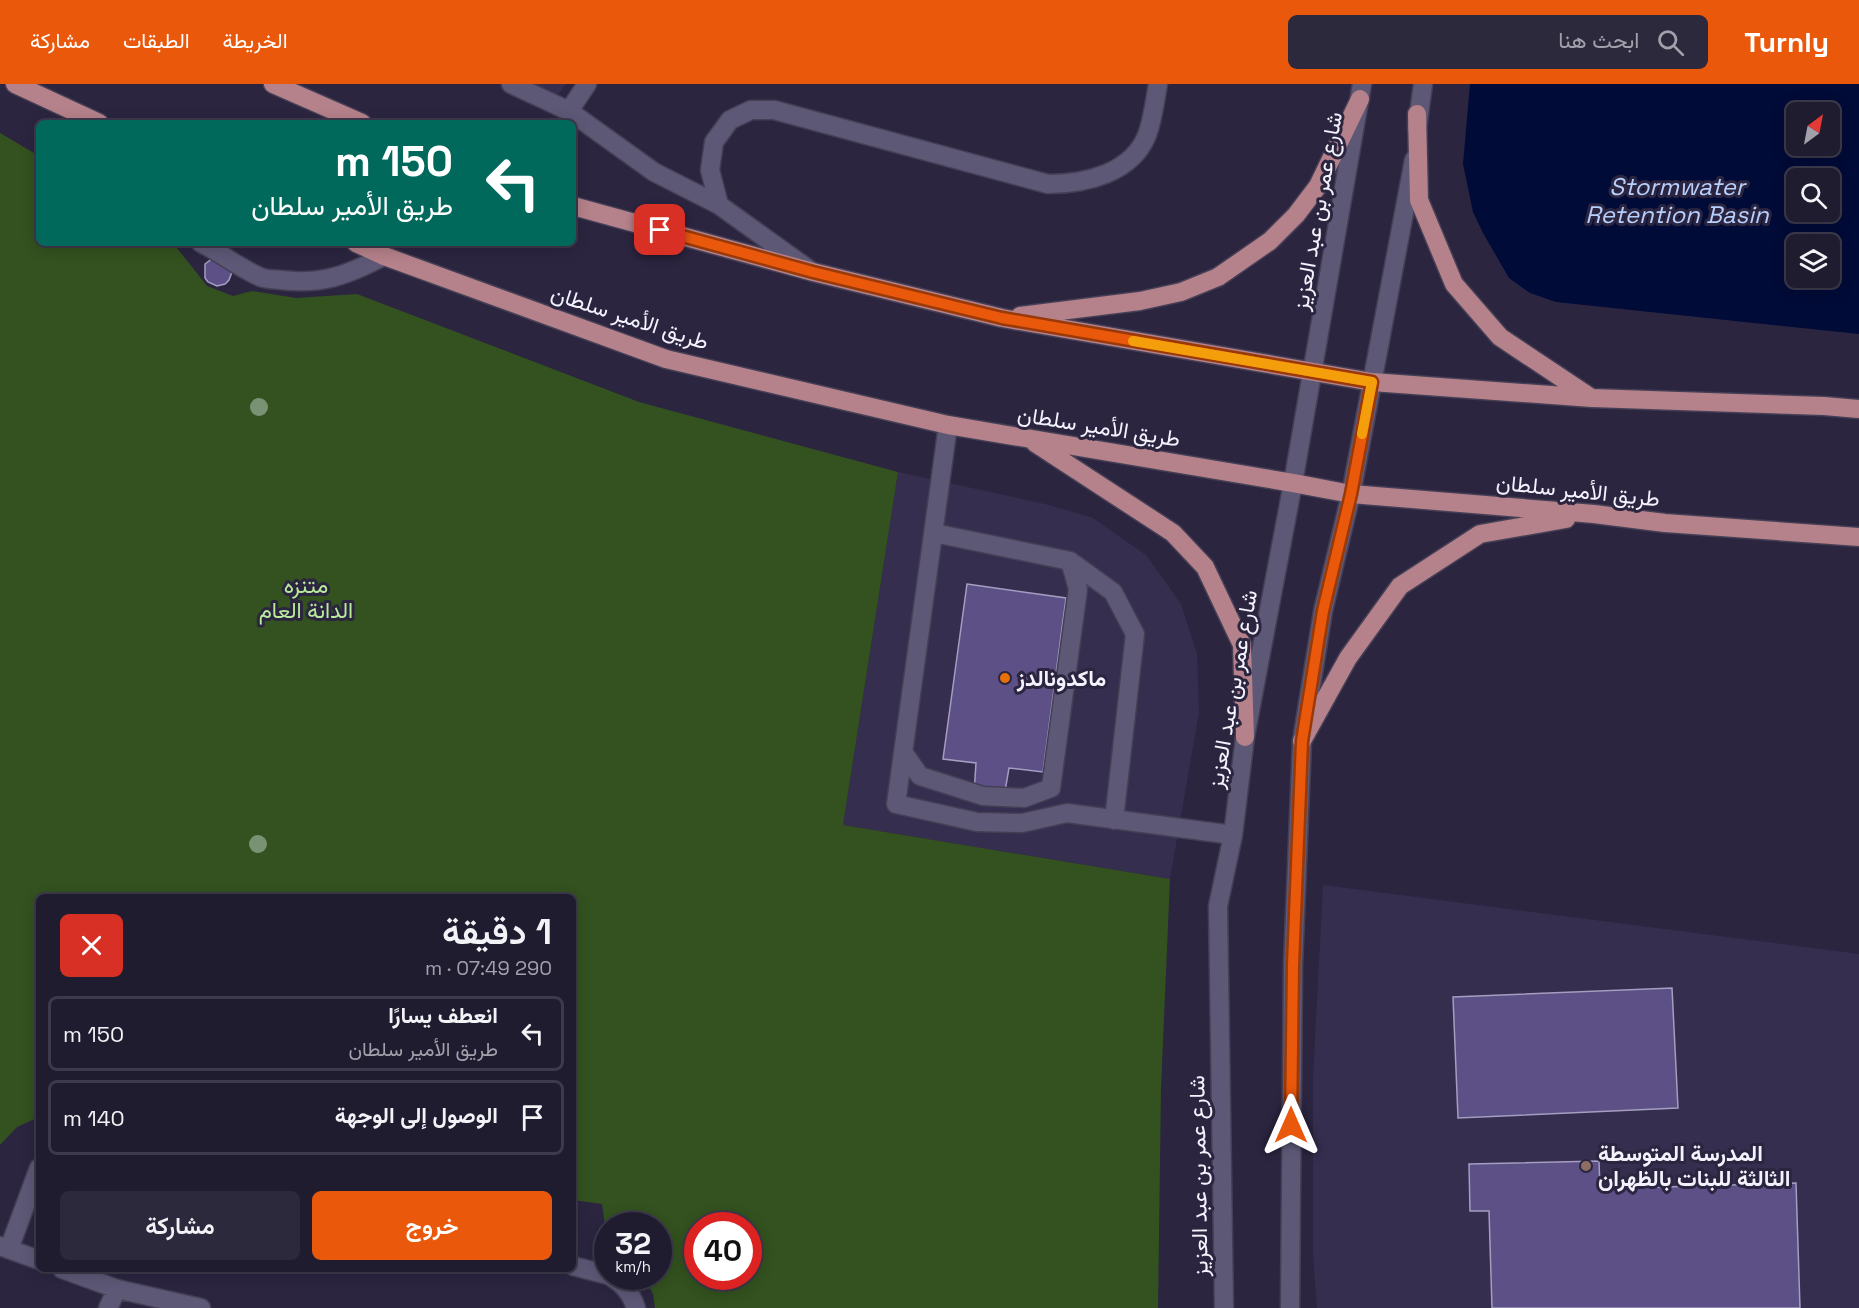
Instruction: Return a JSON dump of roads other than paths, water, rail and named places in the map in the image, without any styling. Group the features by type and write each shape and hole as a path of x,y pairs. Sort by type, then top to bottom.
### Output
{"main road":[{"path":"15,84 93,120"},
{"path":"273,84 355,120"},
{"path":"1002,318 1140,301 1181,292 1218,277 1270,240 1296,215 1318,186 1361,91"},
{"path":"1417,114 1419,200 1454,284 1500,337 1592,398"},
{"path":"576,207 813,272 1002,318 1313,373 1372,382 1592,398 1859,409"},
{"name":"طريق الأمير سلطان","path":"362,246 384,256 666,359 948,425 1351,494 1594,514 1665,523 1859,537"},
{"path":"1029,439 1173,533 1205,567 1242,645 1245,736"},
{"path":"1302,741 1348,657 1400,586 1480,534 1594,514"}],"street":[{"path":"511,84 569,111 654,172 718,205 813,272"},
{"path":"569,111 587,84"},
{"path":"718,205 710,170 714,142 730,120 751,110 774,110 1048,184 1069,184 1118,169 1140,149 1148,133 1158,84"},
{"path":"1290,1308 1293,965 1302,741 1323,611 1351,494 1416,151 1417,114 1423,84"},
{"name":"شارع عمر بن عبد العزيز","path":"1224,1308 1218,906 1233,835 1245,736 1313,373 1361,91"},
{"path":"207,246 260,278 291,281 320,281 344,275 384,256"},
{"path":"948,425 896,804 977,822 1022,824 1067,813 1233,835"},
{"path":"934,533 1070,561 1113,591 1135,634 1114,820"},
{"path":"903,753 920,776 982,796 1024,798 1051,788 1078,589 1070,561"},
{"path":"36,1175 4,1248 36,1259"},
{"path":"576,1267 594,1272"},
{"path":"70,1272 117,1289 201,1308"},
{"path":"108,1308 117,1289"},
{"path":"627,1290 636,1308"}],"water":[{"name":"Stormwater Retention Basin","path":"1470,84 1859,84 1859,334 1556,302 1530,293 1509,278 1473,212 1463,164"}],"place":[{"name":"ماكدونالدز","path":"1005,678"},
{"name":"المدرسة المتوسطة الثالثة للبنات بالظهران","path":"1586,1166"}],"park label":[{"name":"متنزه الدانة العام","path":"306,598"}]}
